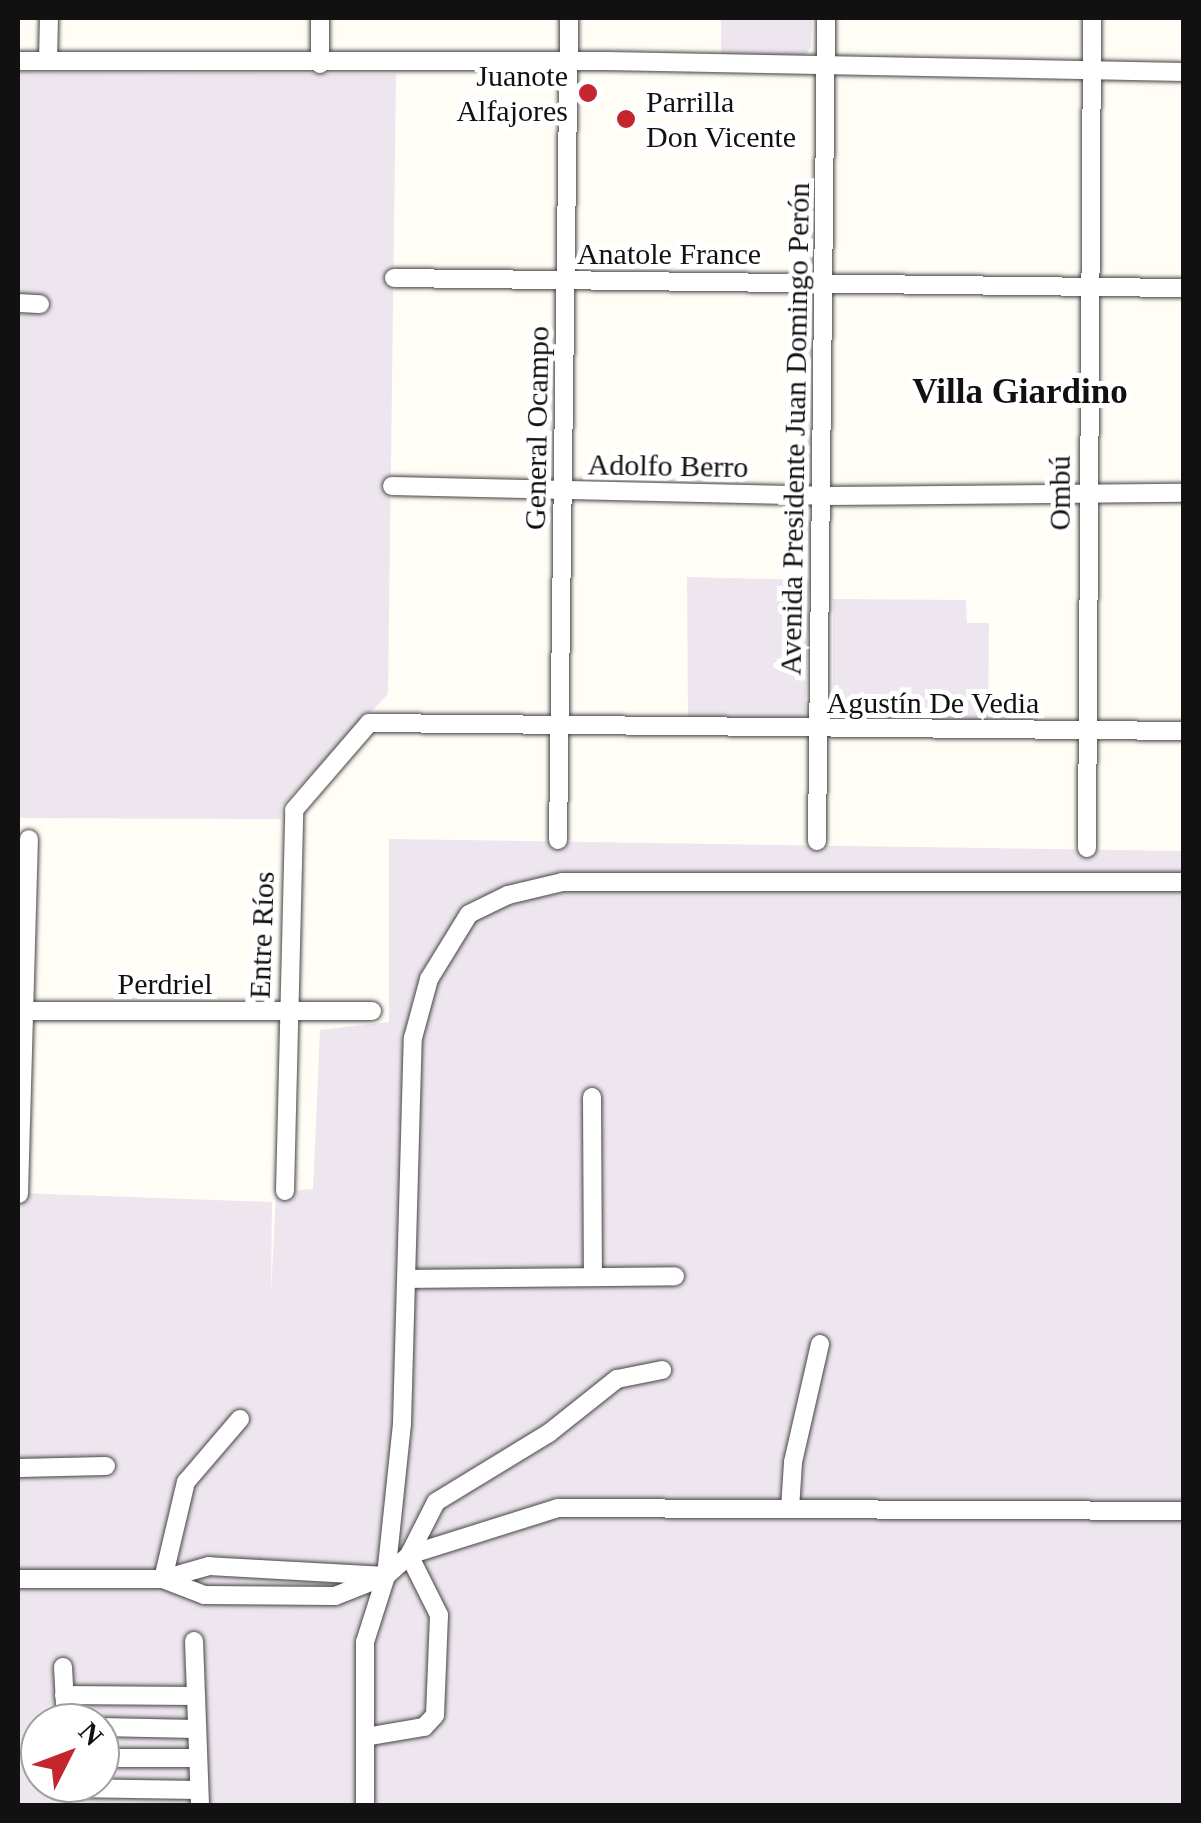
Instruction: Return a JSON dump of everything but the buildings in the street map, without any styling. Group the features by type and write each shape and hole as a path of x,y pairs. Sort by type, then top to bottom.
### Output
{"street":[{"path":"48,62 49,18"},
{"path":"320,18 320,64"},
{"name":"General Ocampo","path":"558,840 569,18"},
{"name":"Avenida Presidente Juan Domingo Perón","path":"817,841 827,282 826,18"},
{"name":"Ombú","path":"1087,848 1092,18"},
{"path":"18,61 569,61 1184,72"},
{"name":"Anatole France","path":"394,278 1184,288"},
{"path":"18,304 40,304"},
{"name":"Adolfo Berro","path":"392,486 824,496 1184,494"},
{"name":"Agustín De Vedia","path":"382,719 818,730 1184,731"},
{"name":"Entre Ríos","path":"285,1191 294,810 355,736 382,719"},
{"path":"19,1194 29,839"},
{"path":"365,1806 366,1642 386,1576 410,1279 413,1038 429,979 450,938 488,902 562,882 1184,882"},
{"name":"Perdriel","path":"22,1011 372,1011"},
{"path":"592,1097 594,1277"},
{"path":"410,1279 675,1276"},
{"path":"790,1509 793,1462 820,1344"},
{"path":"164,1579 204,1595 336,1596 386,1576 409,1555 436,1502 454,1487 549,1433 617,1379 662,1370"},
{"path":"164,1579 186,1482 240,1419"},
{"path":"18,1468 106,1466"},
{"path":"409,1555 558,1508 1184,1512"},
{"path":"365,1738 424,1726 435,1714 438,1616 409,1555"},
{"path":"18,1579 164,1579 209,1566 386,1576"},
{"path":"120,1794 200,1798 194,1640"},
{"path":"63,1667 65,1703"},
{"path":"64,1695 196,1696"},
{"path":"120,1727 196,1729"},
{"path":"120,1758 198,1758"}],"shaded area":[{"path":"721,18 812,18 811,47 804,57 721,60"},
{"path":"18,72 396,74 388,694 281,806 281,819 18,818"},
{"path":"687,577 810,580 805,716 798,722 688,719"},
{"path":"833,599 966,600 967,623 989,623 988,722 841,716 833,698"},
{"path":"389,839 1183,851 1183,1805 18,1805 18,1033 20,1193 272,1202 271,1294 276,1193 313,1189 320,1030 389,1022"}],"place":[{"name":"Juanote Alfajores","path":"588,93"},
{"name":"Parrilla Don Vicente","path":"626,119"}],"district":[{"name":"Villa Giardino","path":"1020,392"}]}
